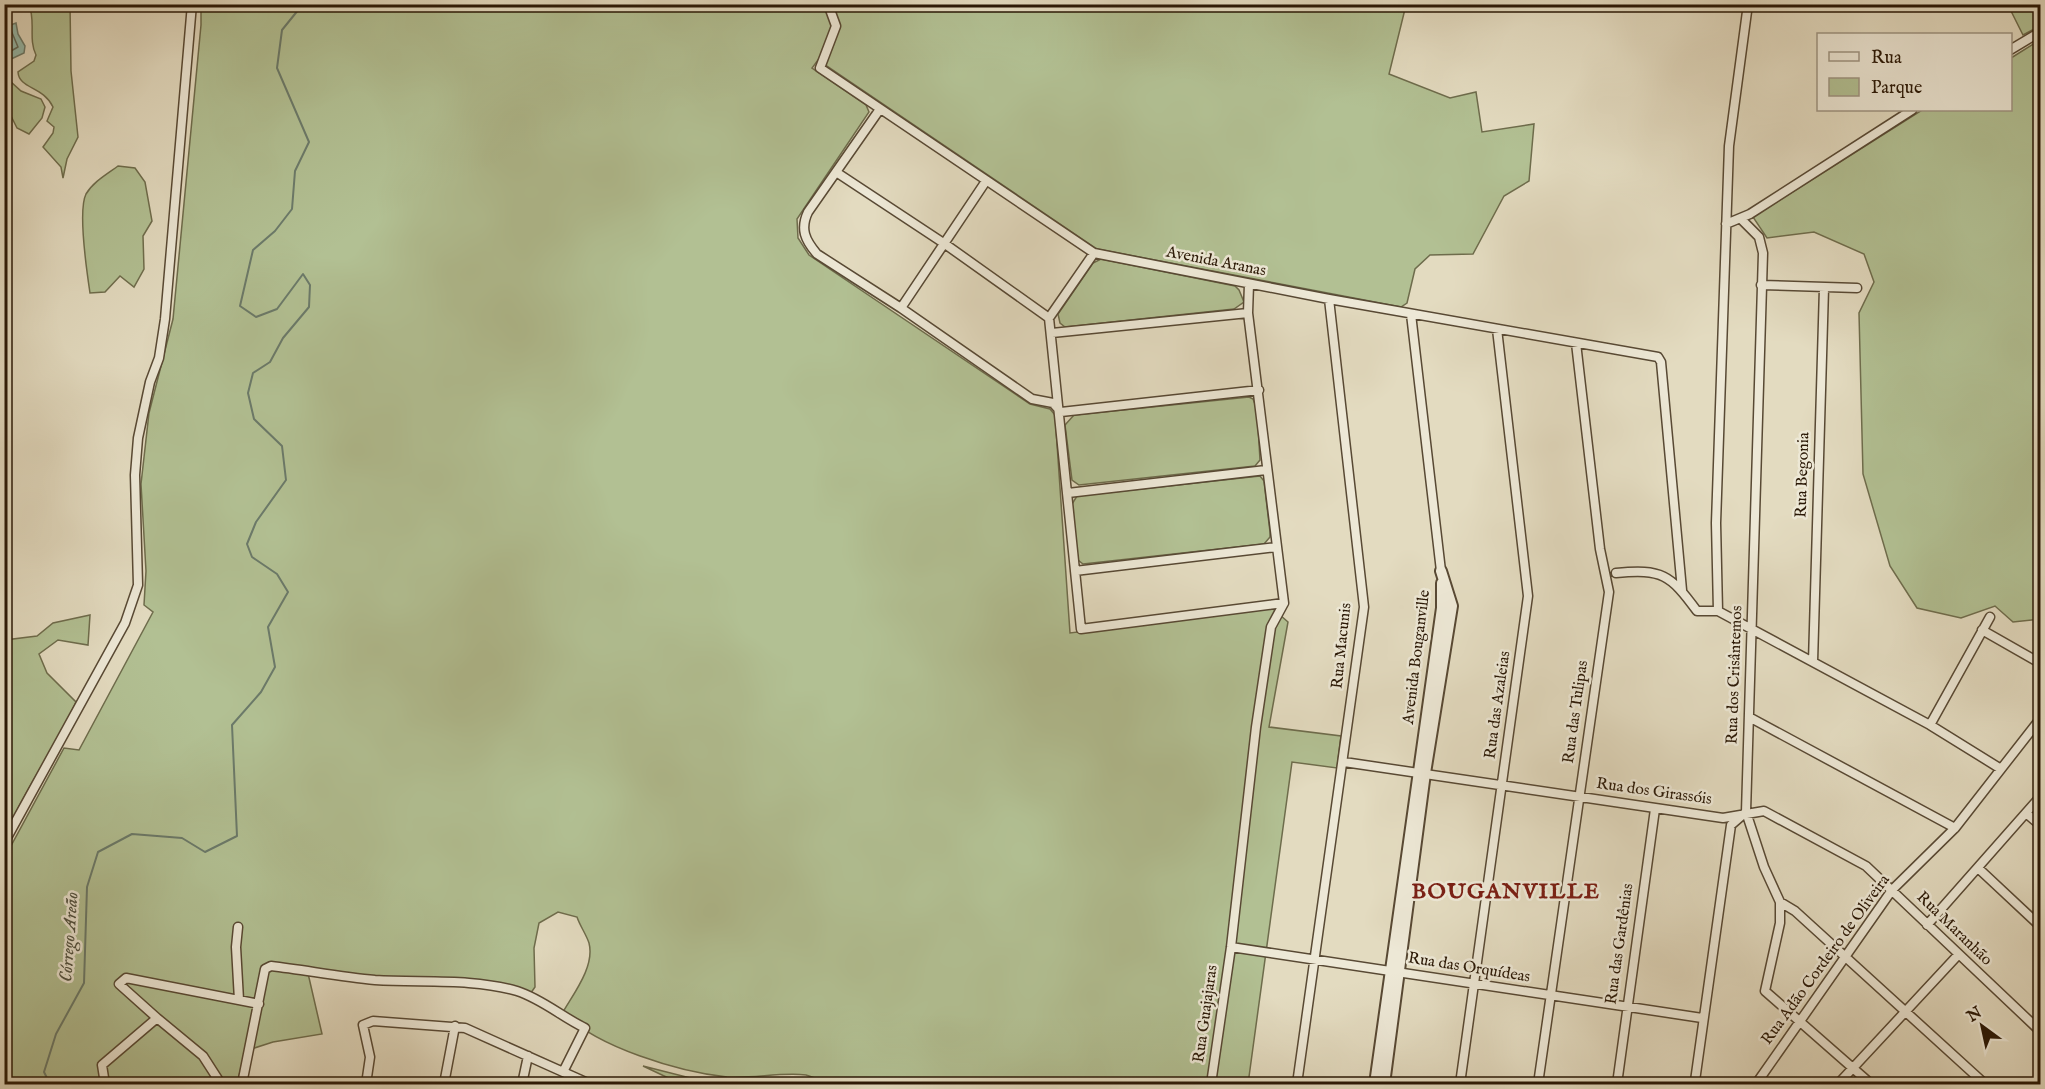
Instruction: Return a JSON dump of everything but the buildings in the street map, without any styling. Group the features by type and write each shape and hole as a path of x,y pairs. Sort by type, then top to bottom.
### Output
{"street":[{"path":"4,843 125,623 138,585 135,485 138,438 159,358 165,319 192,4"},
{"name":"Avenida Aranas","path":"828,4 836,26 820,68 1094,253 1329,299 1658,357 1682,590"},
{"path":"1718,611 1716,523 1729,146 1748,4"},
{"path":"2012,49 2040,32"},
{"path":"880,110 802,225 807,242 817,254 901,308 1032,399 1053,403 1061,412"},
{"path":"1726,224 1741,219 1910,111"},
{"path":"836,172 945,244 1049,318 1061,412 1081,628 1284,603 1248,313 1249,284"},
{"path":"901,308 986,181"},
{"name":"Rua dos Crisântemos","path":"1741,219 1759,237 1762,253 1746,812 1750,831 1780,903"},
{"path":"1049,318 1094,253"},
{"path":"1761,285 1857,288"},
{"name":"Rua Begonia","path":"1813,662 1824,288"},
{"name":"Rua Macunis","path":"1297,1084 1364,607 1329,299"},
{"path":"1052,333 1248,313"},
{"path":"1411,314 1441,571"},
{"name":"Rua das Azaleias","path":"1460,1084 1528,596 1497,329"},
{"name":"Rua das Tulipas","path":"1538,1084 1609,592 1600,549 1576,343"},
{"path":"1061,412 1259,390"},
{"path":"1068,493 1266,470"},
{"path":"1075,571 1276,547"},
{"path":"1616,573 1648,570 1662,575 1682,590 1697,611 1718,611 1930,725 2001,769"},
{"name":"Avenida Bouganville","path":"1384,1084 1421,773 1452,606 1441,571"},
{"name":"Rua Guajajaras","path":"1211,1084 1232,947 1256,727 1271,627 1284,603"},
{"path":"1930,725 1990,617"},
{"path":"1982,630 2040,663"},
{"path":"1749,717 1955,828"},
{"name":"Rua Adão Cordeiro de Oliveira","path":"1756,1084 1892,890 1955,828 2040,719"},
{"name":"Rua dos Girassóis","path":"1344,762 1724,818 1746,812"},
{"path":"1927,924 2040,797"},
{"name":"Rua das Gardênias","path":"1617,1084 1655,809"},
{"name":"Rua Maranhão","path":"1746,812 1764,811 1866,866 2040,1031"},
{"path":"1687,1084 1695,1081 1702,1018 1731,825 1746,812"},
{"path":"2026,813 2040,825"},
{"path":"1978,868 2040,926"},
{"path":"1871,1084 1766,991 1780,922 1780,903 1795,911 1985,1084"},
{"path":"238,927 239,1000"},
{"name":"Rua das Orquídeas","path":"1232,947 1702,1018"},
{"path":"1838,1084 1958,955"},
{"path":"242,1084 265,969 271,966 374,980 450,982 516,991 536,999 564,1018 585,1028 562,1072"},
{"name":"Avenida Bouganville","path":"1375,1084 1396,972"},
{"path":"220,1084 203,1056 119,984 126,978 259,1004"},
{"path":"105,1084 102,1065 157,1018"},
{"path":"366,1084 370,1057 362,1030 367,1022 455,1026 474,1031 590,1084"},
{"path":"444,1084 455,1026"},
{"path":"522,1084 528,1056"}],"green space":[{"path":"29,5 70,5 71,71 78,137 67,159 63,178 61,167 43,147 53,133 54,127 47,121 53,107 49,100 19,78 18,72 34,61 36,55"},
{"path":"201,5 1406,5 1389,74 1450,98 1476,92 1482,132 1534,124 1529,181 1504,196 1473,254 1430,255 1415,269 1407,303 1401,307 1097,249 818,60 812,68 866,105 869,112 797,219 798,238 809,255 1030,404 1050,409 1055,415 1070,633 1272,608 1288,622 1269,727 1341,736 1337,768 1292,762 1248,1084 832,1084 806,1075 727,1077 686,1070 617,1047 577,1025 563,1012 582,979 590,952 589,943 577,917 558,912 539,923 534,948 535,987 528,997 488,983 398,980 307,969 322,1034 273,1042 245,1051 237,1084 5,1084 5,857 64,748 79,750 153,612 144,605 146,571 141,484 149,413 173,319"},
{"path":"2008,5 2040,5 2040,26 2023,35"},
{"path":"2040,40 2040,619 2013,622 1995,606 1961,618 1917,608 1890,566 1863,474 1859,313 1874,282 1864,254 1814,232 1767,238 1753,217 1920,111 2012,111 2012,57"},
{"path":"10,81 21,91 41,99 45,107 42,118 29,134 17,128 9,112 5,113 5,83"},
{"path":"118,166 135,168 145,182 152,221 143,236 144,269 134,287 120,276 105,292 90,293 84,242 84,202 92,186"},
{"path":"1101,259 1235,286 1244,302 1234,309 1065,327 1060,323 1058,314 1093,263"},
{"path":"1249,397 1253,399 1257,409 1260,460 1255,466 1079,485 1072,480 1065,425 1074,415"},
{"path":"1260,476 1264,481 1270,532 1270,537 1264,544 1083,564 1078,560 1072,504 1077,496"},
{"path":"90,615 88,645 58,640 39,654 47,673 76,702 5,835 5,640 37,636 53,623"},
{"path":"643,1066 702,1081 745,1084 681,1084"},
{"path":"810,1081 818,1084 745,1084"}],"water":[{"path":"16,23 18,34 25,46 24,53 7,61 5,27"}],"waterway":[{"name":"Córrego Areão","path":"50,1084 44,1072 56,1034 84,983 87,887 98,852 132,834 182,838 205,852 237,836 232,725 261,692 275,667 268,627 288,592 277,574 252,557 247,544 256,522 286,480 282,446 254,419 248,393 253,373 270,362 283,338 309,307 310,285 303,274 277,309 256,317 240,306 253,250 275,231 292,209 295,171 309,142 277,68 282,30 303,4"}],"district":[{"name":"BOUGANVILLE","path":"1506,892"}]}
